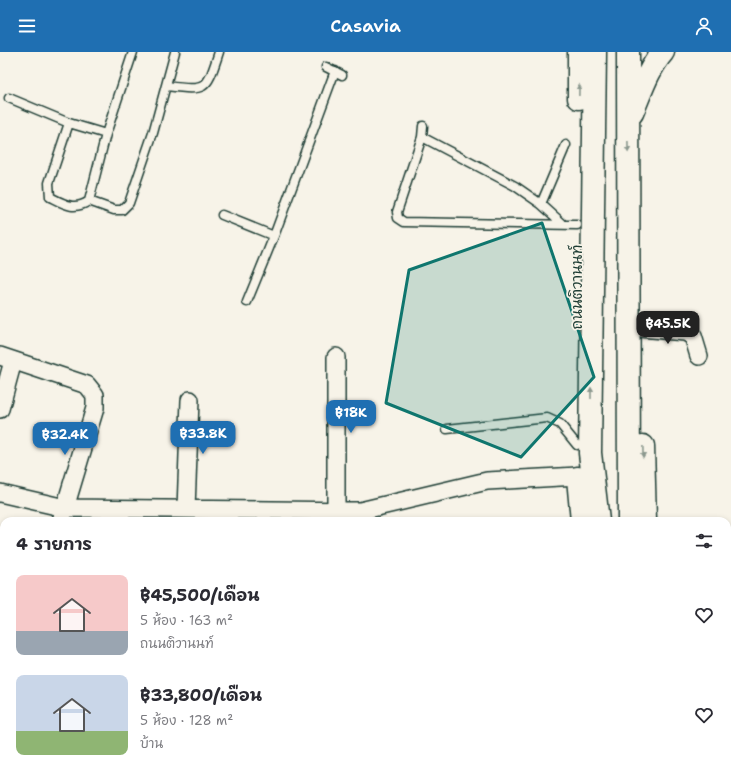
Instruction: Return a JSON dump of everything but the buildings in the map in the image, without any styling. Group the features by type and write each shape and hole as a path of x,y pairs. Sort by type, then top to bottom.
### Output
{"main road":[{"name":"ถนนติวานนท์","path":"579,52 570,224 584,438 578,476 582,517"},
{"path":"595,52 584,438 590,452 598,517"},
{"name":"ถนนติวานนท์","path":"605,52 605,517"},
{"path":"628,52 629,517"},
{"path":"628,124 649,73 656,60 663,52"},
{"path":"629,175 640,328 645,517"}],"street":[{"path":"640,328 685,332 693,336 699,356"},
{"path":"336,357 336,510"},
{"path":"0,408 6,359 87,385 95,395 95,408 63,515"},
{"path":"186,509 190,400"},
{"path":"0,493 63,515 186,509 360,511 487,481 578,476"}],"lane":[{"path":"69,123 49,183 50,196 69,206 83,205 89,201 106,134 133,52"},
{"path":"89,201 114,210 122,210 129,203 151,140 175,52"},
{"path":"166,86 193,89 203,86 209,81 219,52"},
{"path":"246,302 339,73 326,67"},
{"path":"9,98 69,123 106,134"},
{"path":"423,126 422,137 397,212 398,218 404,222 570,224"},
{"path":"422,137 515,186 570,224"},
{"path":"541,204 566,145"},
{"path":"222,215 274,236"},
{"path":"448,429 546,418 560,424 584,438"}],"highlighted area":[{"path":"542,223 594,377 521,457 386,403 409,270"}]}
